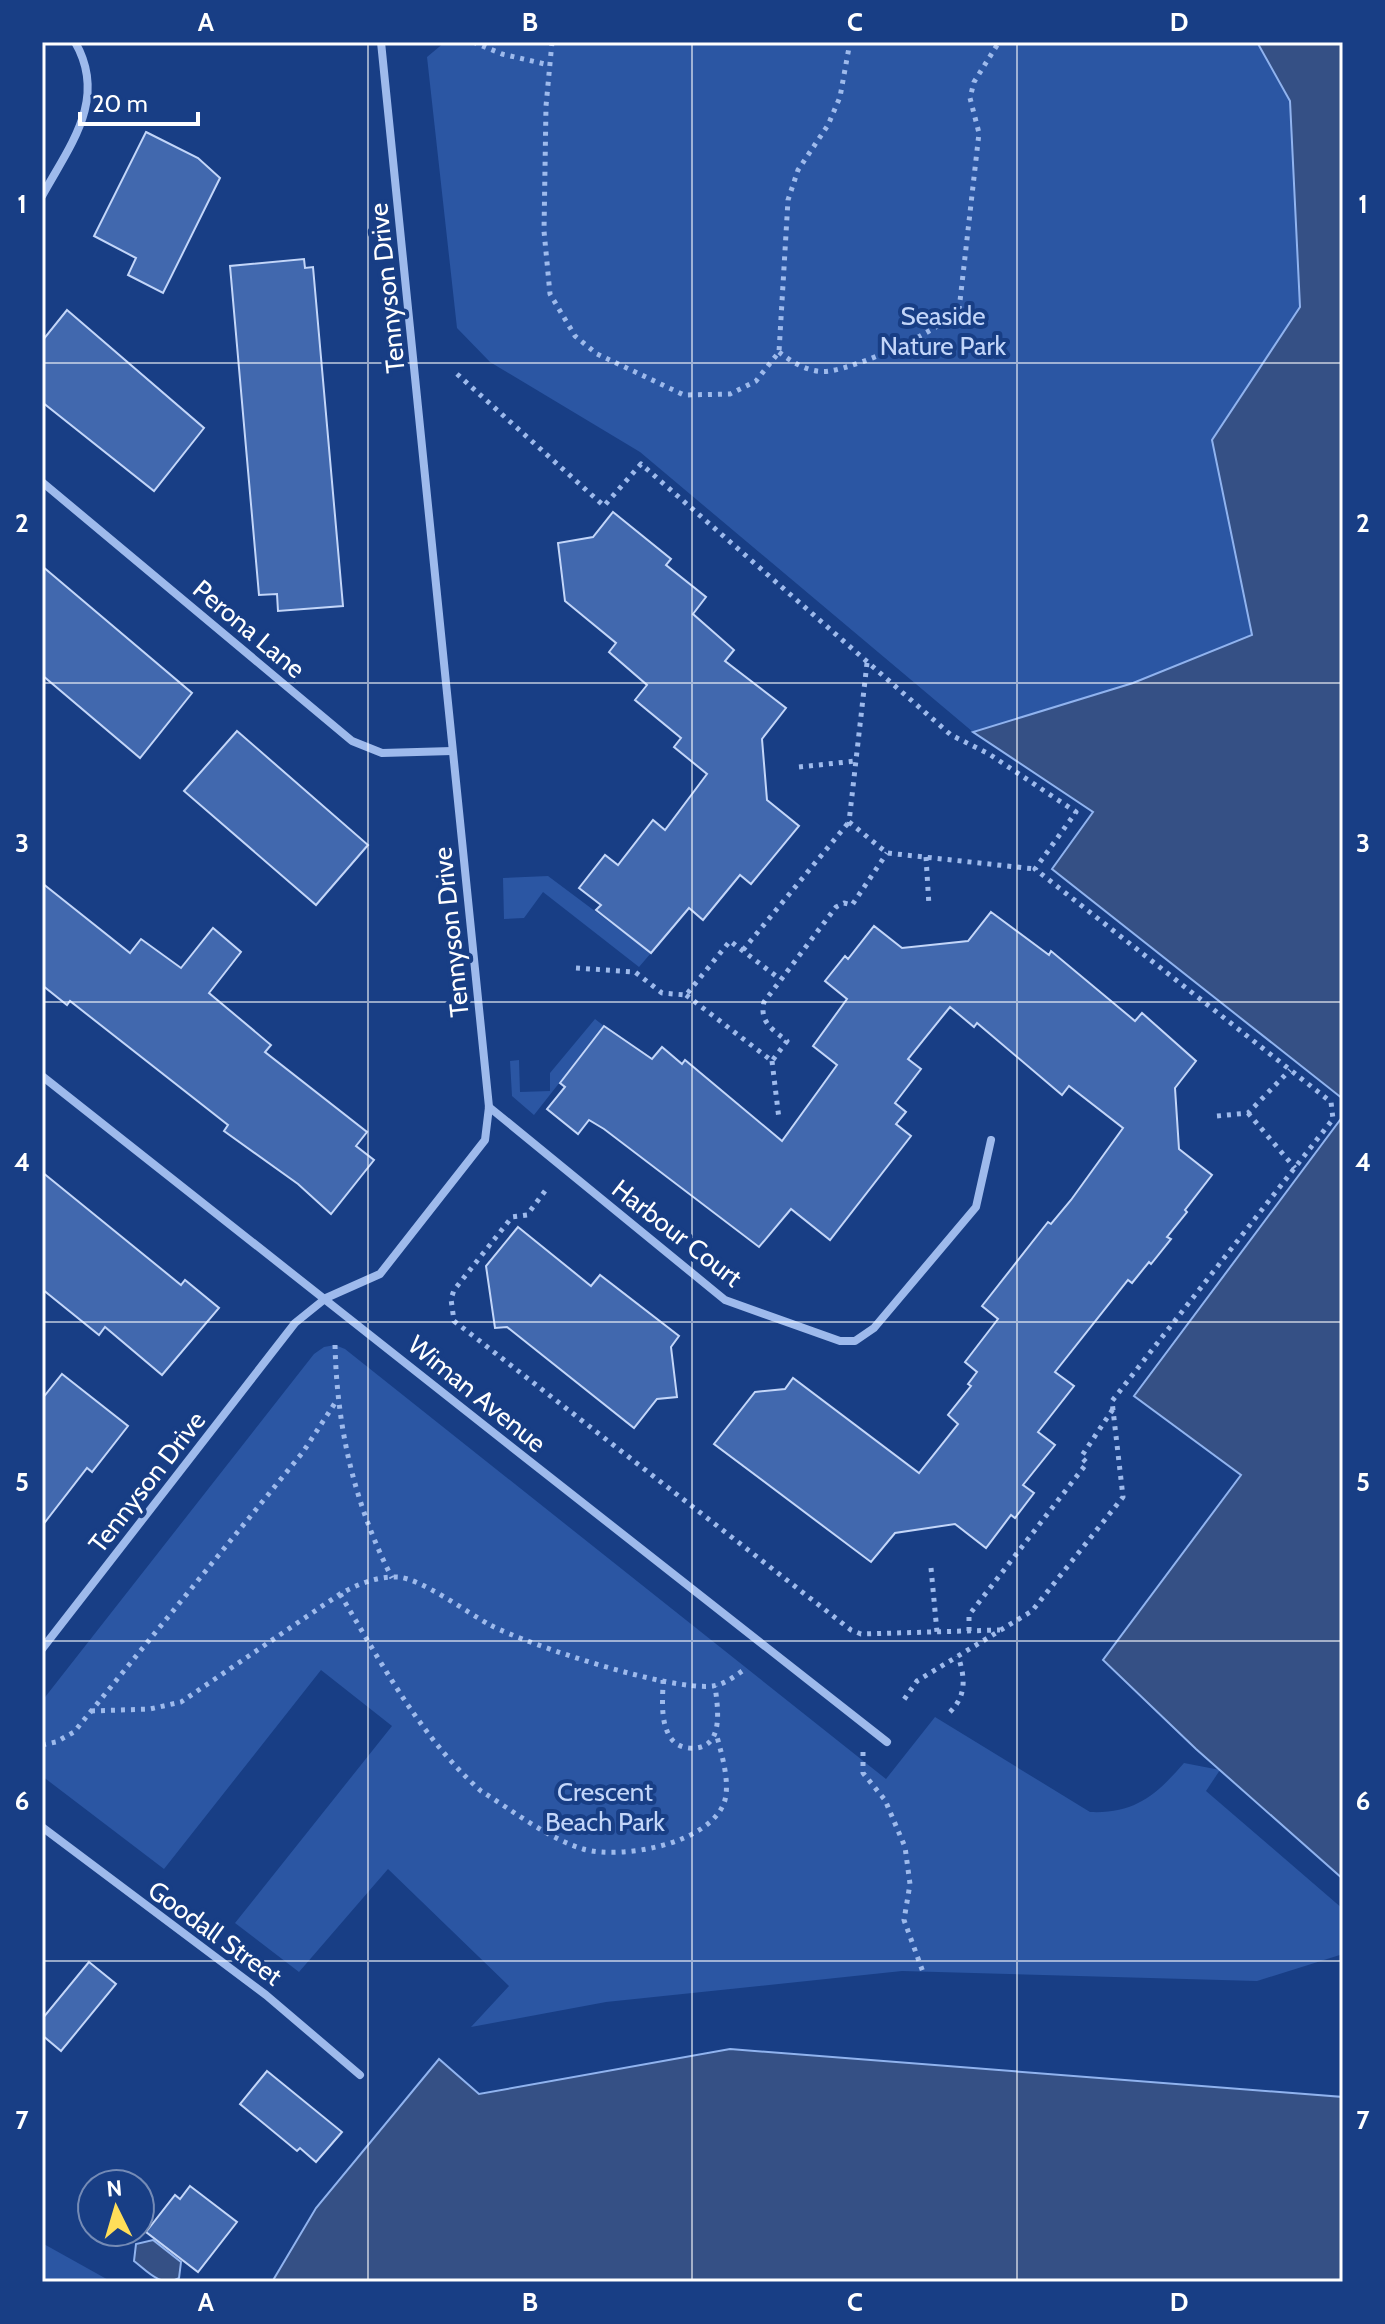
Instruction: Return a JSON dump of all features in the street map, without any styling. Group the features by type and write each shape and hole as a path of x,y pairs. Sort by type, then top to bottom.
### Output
{"street":[{"path":"42,196 88,107 89,82 83,56 75,42"},
{"name":"Tennyson Drive","path":"42,1649 295,1323 326,1298 380,1274 485,1140 489,1107 381,42"},
{"name":"Perona Lane","path":"42,482 352,741 382,753 452,751"},
{"name":"Wiman Avenue","path":"42,1076 326,1298 611,1530 887,1742"},
{"name":"Harbour Court","path":"489,1107 725,1300 840,1341 855,1341 874,1328 976,1207 991,1140"},
{"name":"Goodall Street","path":"42,1827 266,1995 360,2075"}],"path":[{"path":"473,42 502,54 549,65"},
{"path":"552,42 545,247 550,294 575,336 597,354 684,395 730,394 756,381 779,352 788,200 798,170 828,125 840,97 850,42"},
{"path":"779,352 796,366 828,372 944,325 959,310 979,133 970,98 974,82 999,42"},
{"path":"457,374 604,506 641,464 951,735 989,754 1076,812 1035,869"},
{"path":"743,950 849,822 867,662"},
{"path":"799,767 856,761"},
{"path":"849,822 887,853 1035,869 1331,1102 1333,1119 1112,1401 1123,1497 1032,1611 917,1681 903,1701"},
{"path":"779,1119 772,1061 787,1041 766,1024 762,1012 764,1002 836,907 844,903 852,905 887,853"},
{"path":"926,857 929,906"},
{"path":"686,995 730,941 781,980"},
{"path":"576,968 635,972 662,993 686,995 772,1061"},
{"path":"1217,1116 1248,1113 1290,1070"},
{"path":"1248,1113 1295,1168"},
{"path":"545,1191 527,1215 512,1217 454,1290 451,1299 454,1321 851,1630 861,1634 1001,1630"},
{"path":"335,1345 337,1400 347,1460 358,1498 392,1578"},
{"path":"42,1745 66,1738 91,1711 303,1452 337,1400"},
{"path":"969,1631 969,1615 1087,1463 1081,1457 1113,1409"},
{"path":"931,1568 937,1632"},
{"path":"91,1711 150,1709 194,1696 340,1594 361,1583 392,1578 411,1581 511,1636 663,1680 715,1686 745,1669"},
{"path":"340,1594 398,1690 466,1778 481,1791 583,1849 621,1851 664,1845 682,1840 711,1822 725,1798 726,1785 716,1733 718,1707 715,1686"},
{"path":"950,1712 958,1703 964,1686 958,1656"},
{"path":"663,1680 664,1720 670,1738 682,1747 694,1748 711,1741 716,1733"},
{"path":"869,1728 862,1753 863,1773 885,1800 905,1847 910,1873 905,1928 923,1972"}],"green space":[{"name":"Seaside Nature Park","path":"445,42 1257,42 1290,101 1300,307 1212,440 1252,635 1133,683 973,732 640,452 490,362 457,328 427,57"},
{"path":"548,876 651,953 639,967 543,892 524,918 504,919 503,878"},
{"path":"595,1019 604,1026 534,1115 512,1096 510,1061 519,1060 520,1092 550,1091 550,1073"},
{"name":"Crescent Beach Park","path":"335,1345 345,1349 886,1779 935,1717 1090,1812 1132,1806 1154,1793 1184,1763 1220,1770 1206,1791 1343,1909 1343,1954 1257,1981 902,1971 606,2002 471,2027 509,1986 388,1869 299,1972 235,1923 392,1726 321,1670 164,1869 42,1776 42,1701 314,1354 324,1347"},
{"path":"42,2243 112,2282 42,2282"}],"shaded area":[{"path":"1257,42 1343,42 1343,1099 1052,869 1093,812 973,732 1133,683 1252,635 1212,440 1300,307 1290,101"},
{"path":"1343,1116 1343,1879 1196,1749 1103,1660 1241,1475 1134,1396"},
{"path":"730,2049 1343,2097 1343,2282 272,2282 316,2208 439,2059 479,2094"},
{"path":"156,2242 181,2262 179,2278 161,2280 134,2261 136,2248 156,2248"}],"building":[{"path":"146,132 198,158 220,178 163,293 128,275 136,258 94,236"},
{"path":"304,259 305,268 313,267 343,606 278,611 277,594 259,595 230,266"},
{"path":"67,310 204,428 154,491 42,402 42,341"},
{"path":"613,512 671,559 666,565 706,597 693,614 734,650 725,661 786,708 762,739 767,800 799,826 751,884 740,875 703,920 689,908 651,953 596,910 601,905 579,888 605,855 618,865 653,820 665,830 707,774 674,747 681,738 635,700 647,685 609,652 616,643 565,601 558,543 593,537"},
{"path":"42,566 192,693 140,758 42,675"},
{"path":"237,731 368,845 316,905 184,791"},
{"path":"42,883 130,953 141,939 181,968 213,928 241,952 209,993 271,1045 265,1052 367,1132 356,1146 374,1160 331,1214 298,1184 224,1131 228,1125 70,1001 67,1005 42,985"},
{"path":"991,912 1049,955 1051,951 1135,1021 1142,1013 1196,1061 1175,1088 1179,1149 1212,1175 1167,1237 1171,1239 1132,1283 1128,1280 1055,1372 1074,1386 1038,1432 1055,1445 1023,1485 1034,1493 1015,1518 1011,1515 986,1548 955,1524 895,1533 871,1562 714,1444 755,1392 785,1389 793,1378 919,1473 958,1424 948,1415 971,1386 968,1384 977,1372 965,1362 998,1319 982,1306 1048,1222 1051,1224 1071,1200 1123,1128 1069,1086 1062,1095 977,1023 974,1027 950,1007 908,1059 921,1069 895,1103 906,1112 896,1124 911,1136 830,1240 791,1209 759,1247 604,1129 589,1120 578,1134 547,1109 565,1087 560,1083 604,1026 652,1059 662,1047 682,1064 685,1060 782,1141 837,1065 813,1046 847,999 825,981 845,956 848,959 874,926 902,948 968,941"},
{"path":"42,1172 181,1285 185,1280 219,1308 162,1375 105,1327 99,1335 42,1289"},
{"path":"518,1227 591,1286 600,1275 679,1336 671,1347 677,1397 657,1399 634,1428 507,1327 495,1328 486,1266"},
{"path":"62,1374 128,1426 92,1472 87,1468 42,1526 42,1399"},
{"path":"89,1962 116,1984 61,2051 42,2035 42,2019"},
{"path":"267,2071 342,2132 316,2162 300,2148 297,2151 240,2104"},
{"path":"190,2186 237,2222 198,2272 156,2240 156,2219 175,2195 180,2199"}]}
